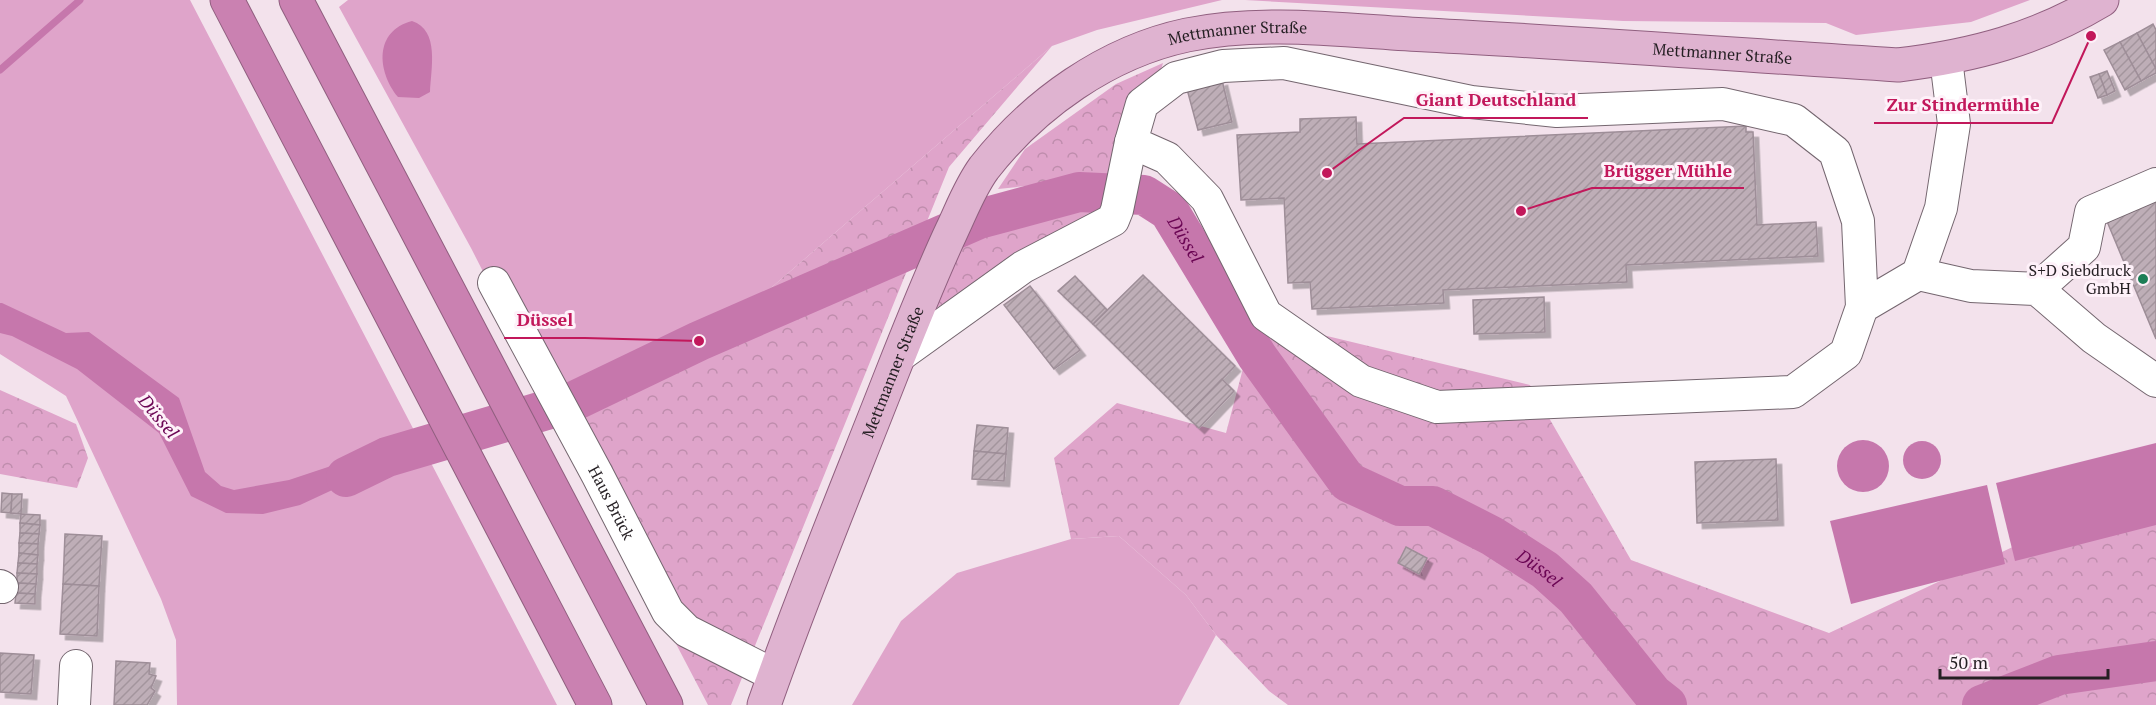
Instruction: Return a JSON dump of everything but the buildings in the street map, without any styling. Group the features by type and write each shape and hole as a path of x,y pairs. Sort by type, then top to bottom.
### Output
{"highway":[{"path":"227,0 595,705"},
{"path":"296,0 666,705"}],"main road":[{"name":"Mettmanner Straße","path":"764,705 932,273 969,194 982,171 1012,136 1040,110 1070,87 1125,55 1185,36 1228,29 1269,27 1898,65 1946,59 2004,46 2077,15 2102,0"}],"street":[{"path":"1862,307 1918,274 1941,208 1954,124 1946,59"},
{"path":"899,356 1023,267 1113,220 1120,198 1131,142 1142,104 1176,78 1223,66 1284,63 1493,105 1557,111 1723,104 1794,120 1834,152 1858,221 1862,307 1846,352 1793,392 1437,407 1361,381 1266,315 1207,199 1167,158 1131,142"},
{"path":"2037,289 2084,247 2091,212 2156,184"},
{"path":"1918,274 1971,286 2037,289 2094,338 2156,381"},
{"name":"Haus Brück","path":"494,283 668,612 687,631 774,675"},
{"path":"74,705 76,666"}],"green space":[{"path":"0,0 190,0 557,705 177,705 176,640 161,599 66,396 0,354"},
{"path":"348,0 1222,0 1097,30 1052,46 765,293 549,401 471,248 339,7"},
{"path":"1245,0 2030,0 1971,22 1856,35 1826,23 1623,21"},
{"path":"1052,46 949,167 731,705 708,705 549,401 765,293"},
{"path":"1163,63 1158,80 1122,113 1111,177 998,189 1025,149 1116,84"},
{"path":"1093,204 1111,208 929,312 964,236"},
{"path":"1256,319 1530,385 1631,560 1829,633 2156,480 2156,705 1288,705 1269,691 1216,635 1186,595 1119,536 1071,539 1054,458 1117,403 1226,433"},
{"path":"0,390 76,424 88,458 77,488 0,474"},
{"path":"1119,536 1186,595 1216,635 1179,705 852,705 901,621 957,573 1071,539"}],"water":[{"path":"412,21 427,33 432,51 430,92 419,98 398,97 386,76 383,64 385,43 391,33"},
{"path":"0,303 66,333 89,332 179,398 205,472 221,486 234,490 289,480 337,464 381,438 399,459 300,505 263,514 226,513 191,496 159,433 77,369 12,336 0,333"},
{"path":"1863,440 1873,442 1881,448 1887,456 1889,466 1887,476 1881,484 1873,490 1863,492 1853,490 1845,484 1839,476 1837,466 1839,456 1845,448 1853,442"},
{"path":"1922,441 1935,447 1941,460 1935,473 1922,479 1909,473 1903,460 1909,447"},
{"path":"2156,443 2156,525 2015,561 1996,483"},
{"path":"1987,485 2005,564 1851,604 1830,521"}],"waterway":[{"path":"0,70 80,0"},
{"name":"Düssel","path":"346,477 387,457 570,403 699,341 979,219 1079,192 1144,195 1169,211 1257,356 1348,482 1400,506 1433,506 1492,536 1545,570 1576,598 1653,694 1667,705"},
{"name":"Düssel","path":"1982,705 2059,675 2156,661"}],"place":[{"name":"Zur Stindermühle","path":"2091,36"},
{"name":"Giant Deutschland","path":"1327,173"},
{"name":"Brügger Mühle","path":"1521,211"},
{"name":"S+D Siebdruck GmbH","path":"2143,279"},
{"name":"Düssel","path":"699,341"}]}
